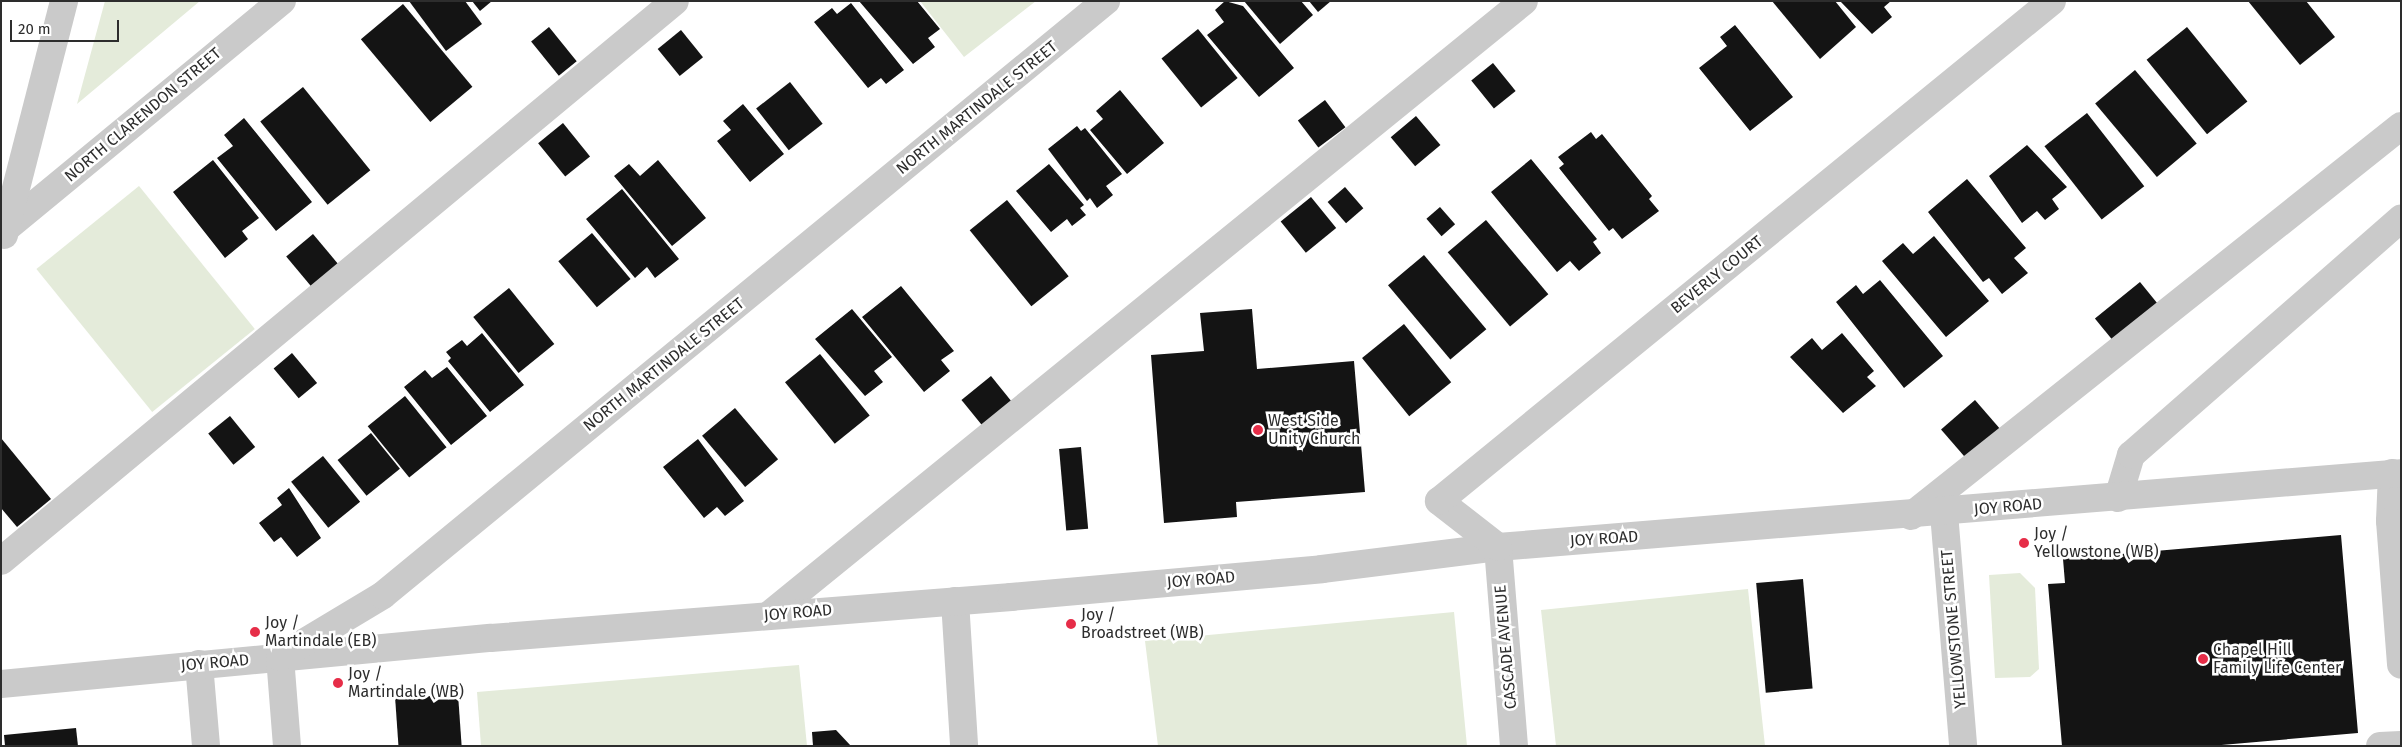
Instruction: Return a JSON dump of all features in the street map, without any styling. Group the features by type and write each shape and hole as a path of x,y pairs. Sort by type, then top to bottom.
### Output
{"street":[{"path":"3,237 64,1"},
{"name":"NORTH CLARENDON STREET","path":"3,237 282,1"},
{"path":"1,561 675,1"},
{"name":"NORTH MARTINDALE STREET","path":"280,657 383,595 1106,1"},
{"path":"769,615 1524,1"},
{"name":"BEVERLY COURT","path":"1498,547 1439,501 2052,1"},
{"path":"1911,516 2401,126"},
{"path":"2118,498 2131,455 2401,220"},
{"path":"2396,473 2390,521 2401,665"},
{"name":"JOY ROAD","path":"1,684 199,664 1322,569 1498,547 1911,516 2396,473"},
{"name":"YELLOWSTONE STREET","path":"1944,513 1963,746"},
{"name":"CASCADE AVENUE","path":"1498,547 1514,746"},
{"path":"955,601 964,746"},
{"path":"280,657 287,746"},
{"path":"199,664 206,746"},
{"path":"2380,746 2401,745"}],"green space":[{"path":"105,1 200,1 77,104"},
{"path":"920,1 1036,1 964,57"},
{"path":"139,186 255,329 152,412 36,269"},
{"path":"2020,573 2035,588 2039,669 2030,677 1995,678 1989,575"},
{"path":"1748,589 1765,746 1556,746 1541,610"},
{"path":"1454,612 1467,746 1158,746 1145,641"},
{"path":"799,665 807,746 481,746 477,692"}],"building":[{"path":"409,1 465,1 482,24 446,51"},
{"path":"472,1 492,1 480,11"},
{"path":"859,1 917,1 940,29 928,38 935,47 913,64"},
{"path":"1225,1 1243,6 1294,68 1259,97 1207,35 1224,22 1215,10"},
{"path":"1244,1 1301,1 1313,15 1280,44"},
{"path":"1309,1 1331,1 1318,12"},
{"path":"1772,1 1835,1 1856,27 1820,59"},
{"path":"1840,1 1891,1 1884,7 1892,17 1872,34"},
{"path":"2248,1 2306,1 2335,37 2300,65"},
{"path":"851,3 904,70 886,84 881,78 868,88 814,22 832,8 837,14"},
{"path":"403,4 472,87 430,122 361,39"},
{"path":"1735,25 1793,97 1750,131 1699,68 1727,46 1720,37"},
{"path":"549,27 577,61 559,76 531,41"},
{"path":"2187,27 2247,102 2207,134 2147,60"},
{"path":"1198,29 1238,78 1201,108 1161,59"},
{"path":"681,30 703,57 680,76 658,49"},
{"path":"1493,63 1516,91 1494,109 1471,81"},
{"path":"2135,70 2197,144 2157,177 2095,103"},
{"path":"790,82 823,124 789,150 756,108"},
{"path":"303,87 370,170 328,205 260,122"},
{"path":"1120,90 1164,143 1127,174 1090,130 1103,119 1096,111"},
{"path":"1325,100 1345,127 1318,148 1298,120"},
{"path":"743,104 784,154 750,182 717,141 731,130 723,121"},
{"path":"2087,113 2144,186 2102,220 2044,146"},
{"path":"1416,116 1440,145 1415,166 1391,137"},
{"path":"244,118 312,202 276,231 217,158 233,146 224,135"},
{"path":"563,123 590,156 565,177 538,143"},
{"path":"1077,126 1081,131 1085,128 1122,174 1106,186 1113,195 1097,208 1090,198 1087,201 1048,149"},
{"path":"1591,132 1596,139 1602,134 1652,196 1649,199 1659,211 1622,239 1613,228 1609,231 1559,168 1564,164 1558,157"},
{"path":"2027,145 2067,187 2052,199 2059,209 2045,220 2037,211 2022,223 1989,176"},
{"path":"1531,159 1597,239 1593,242 1601,253 1579,271 1570,261 1557,272 1491,192"},
{"path":"213,160 259,218 242,231 248,239 225,258 173,192"},
{"path":"658,160 706,218 672,246 614,176 629,164 640,176"},
{"path":"1049,164 1084,205 1080,208 1086,215 1072,226 1067,219 1051,232 1016,191"},
{"path":"1967,179 2026,248 2014,258 2028,273 2002,294 1989,278 1983,282 1928,212"},
{"path":"1345,187 1363,208 1346,223 1328,202"},
{"path":"622,189 679,259 655,278 647,267 635,278 586,219"},
{"path":"1311,197 1336,228 1306,253 1281,222"},
{"path":"1007,200 1069,276 1031,306 970,230"},
{"path":"1440,207 1455,224 1442,236 1426,219"},
{"path":"1486,220 1548,294 1510,326 1448,252"},
{"path":"592,233 631,279 597,307 558,261"},
{"path":"313,234 339,265 312,287 286,256"},
{"path":"1934,236 1989,301 1946,337 1882,261 1903,243 1913,254"},
{"path":"1424,255 1486,329 1450,360 1388,285"},
{"path":"1880,280 1943,356 1904,388 1836,302 1856,285 1863,294"},
{"path":"2140,282 2160,307 2115,343 2095,319"},
{"path":"901,286 954,351 941,360 950,371 924,392 862,317"},
{"path":"509,288 554,344 519,373 473,317"},
{"path":"852,309 892,357 874,371 883,382 865,396 815,339"},
{"name":"West Side Unity Church","path":"1252,309 1257,369 1354,361 1365,492 1236,502 1237,517 1164,523 1151,355 1204,351 1200,313"},
{"path":"1404,324 1451,382 1409,416 1362,358"},
{"path":"482,333 524,385 490,412 448,361 451,358 446,352 462,340 467,346"},
{"path":"1842,333 1874,371 1867,377 1876,386 1843,413 1790,357 1812,338 1822,350"},
{"path":"292,353 317,383 299,398 274,368"},
{"path":"820,354 870,415 835,444 785,382"},
{"path":"447,367 487,416 451,445 404,387 425,370 432,378"},
{"path":"991,376 1013,403 983,427 961,400"},
{"path":"405,396 447,447 409,477 368,426"},
{"path":"1975,400 2000,429 1966,458 1941,430"},
{"path":"735,408 778,459 745,487 702,436"},
{"path":"230,416 255,447 233,465 208,434"},
{"path":"371,433 400,469 367,496 338,460"},
{"path":"1,438 51,499 17,527 1,508"},
{"path":"698,439 744,501 725,516 717,507 704,518 663,467"},
{"path":"1081,447 1088,529 1066,531 1059,449"},
{"path":"323,456 360,502 328,528 291,482"},
{"path":"289,488 321,538 297,557 281,537 274,542 259,523 282,505 277,498"},
{"name":"Chapel Hill Family Life Center","path":"2341,535 2358,733 2210,746 2062,746 2048,584 2065,583 2063,559"},
{"path":"1803,579 1813,689 1766,693 1756,583"},
{"path":"458,694 462,746 398,746 395,698"},
{"path":"76,728 78,746 5,746 4,735"},
{"path":"836,730 851,746 813,746 812,732"}],"place":[{"name":"West Side Unity Church","path":"1258,430"},
{"name":"Joy / Yellowstone (WB)","path":"2024,543"},
{"name":"Joy / Broadstreet (WB)","path":"1071,624"},
{"name":"Joy / Martindale (EB)","path":"255,632"},
{"name":"Chapel Hill Family Life Center","path":"2203,659"},
{"name":"Joy / Martindale (WB)","path":"338,683"}]}
